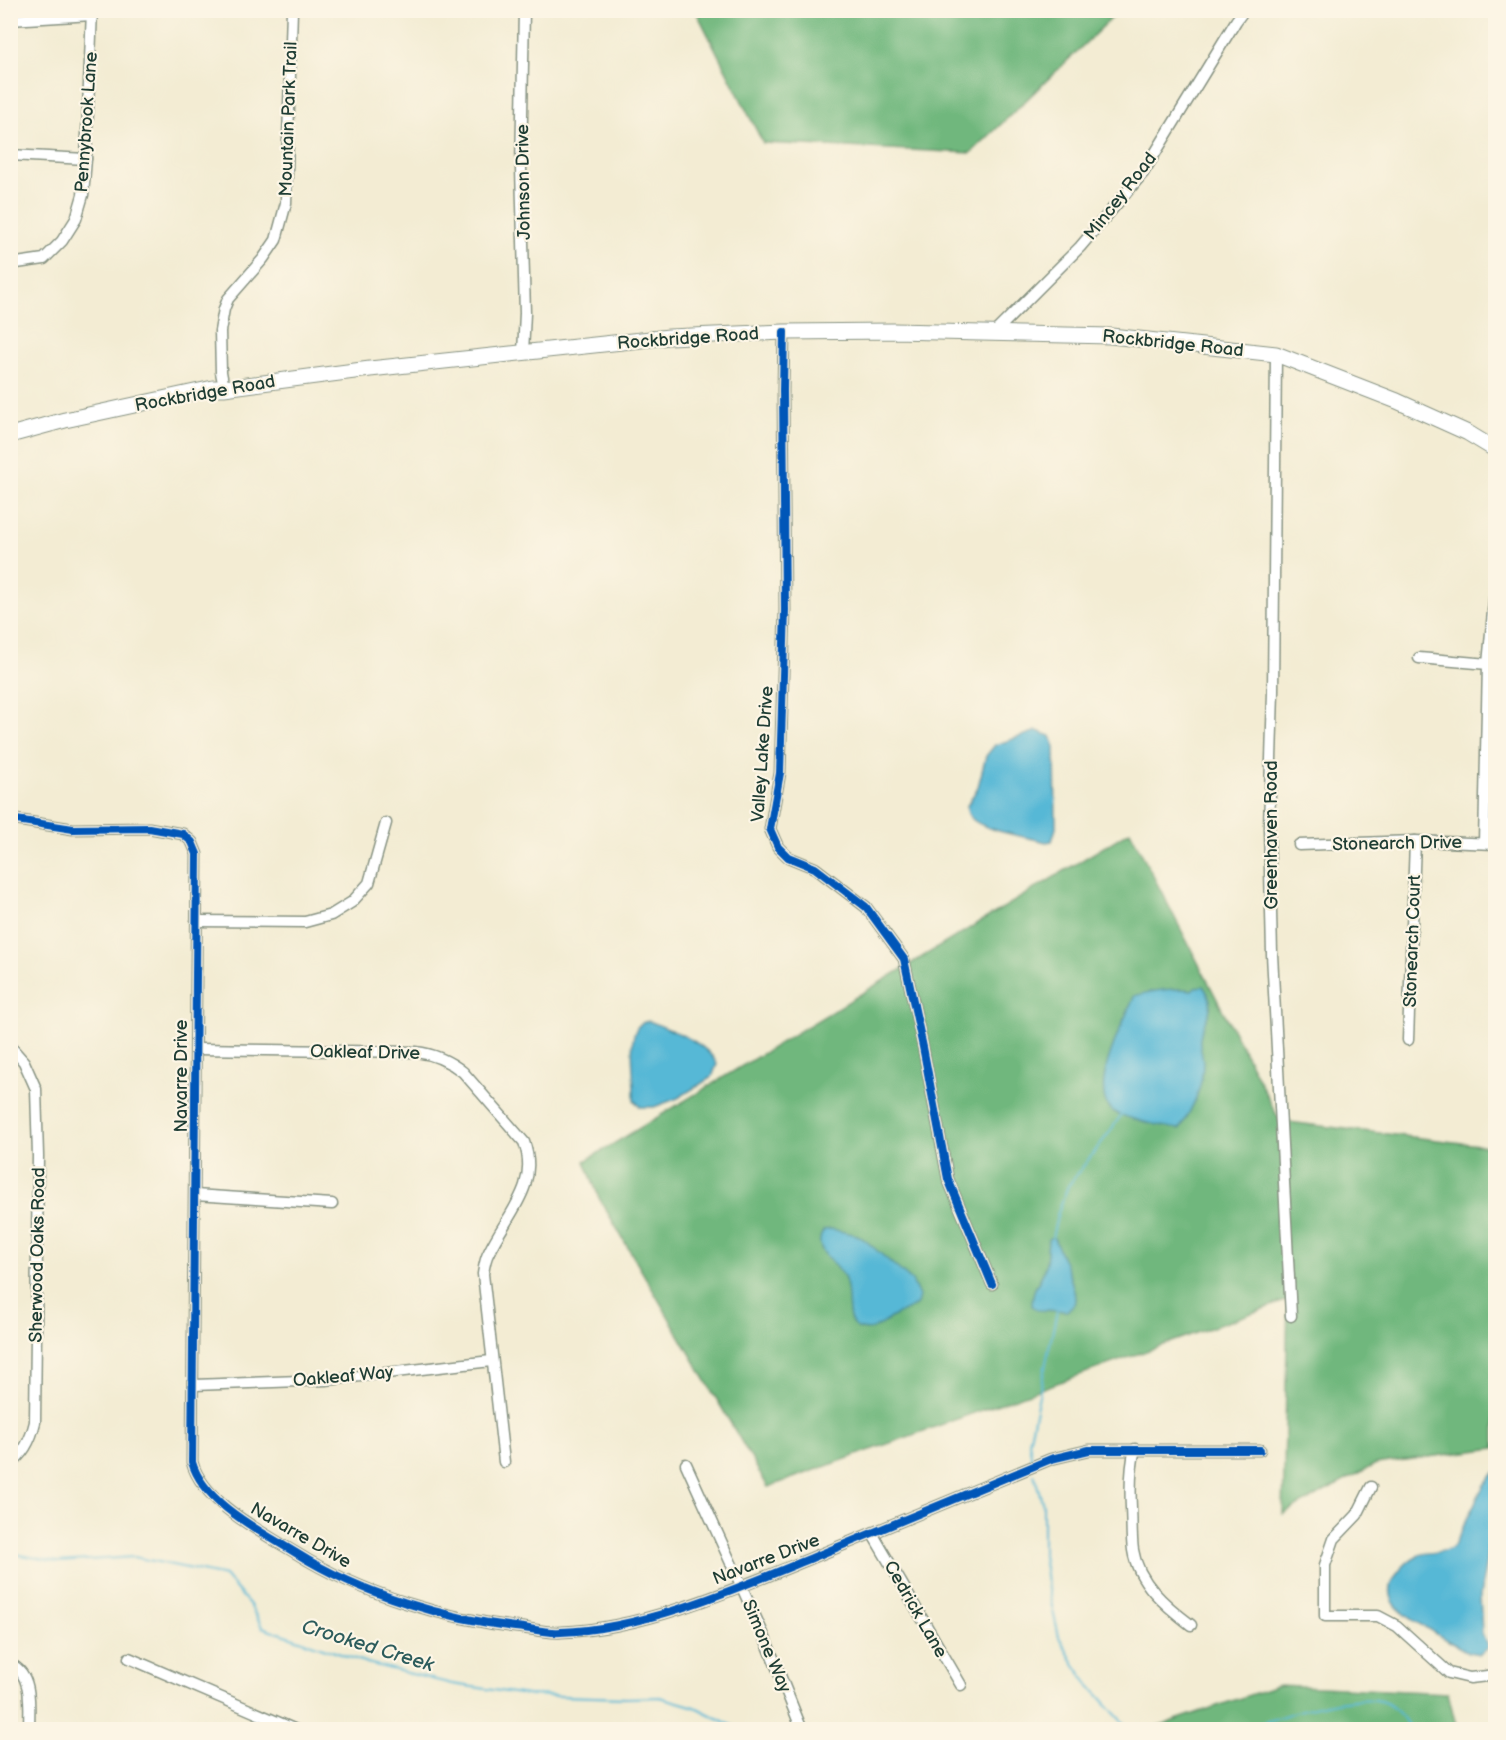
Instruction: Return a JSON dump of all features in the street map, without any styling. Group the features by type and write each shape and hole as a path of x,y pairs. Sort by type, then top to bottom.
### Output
{"main road":[{"name":"Rockbridge Road","path":"10,435 65,420 213,388 669,337 784,332 993,334 1111,336 1276,354 1397,401 1468,433 1496,450"}],"street":[{"name":"Mountain Park Trail","path":"225,388 220,372 220,331 224,309 228,299 263,259 276,240 286,203 292,10"},
{"name":"Johnson Drive","path":"523,353 525,313 521,168 524,10"},
{"name":"Mincey Road","path":"993,334 1080,247 1143,173 1244,10"},
{"path":"10,20 92,13"},
{"name":"Pennybrook Lane","path":"10,264 44,260 62,241 75,219 83,195 92,13"},
{"path":"10,155 86,159"},
{"name":"Valley Lake Drive","path":"784,332 784,610 780,773 770,829 778,847 788,857 815,868 866,907 904,959 948,1179 992,1284"},
{"name":"Greenhaven Road","path":"1276,354 1269,838 1272,954 1291,1316"},
{"path":"1490,843 1488,664 1496,580"},
{"path":"1419,658 1488,664"},
{"name":"Navarre Drive","path":"10,819 73,829 149,828 183,834 192,842 197,854 192,1462 196,1474 209,1494 251,1525 305,1559 399,1601 473,1621 559,1632 599,1629 640,1620 741,1587 1051,1459 1089,1450 1260,1450"},
{"path":"196,921 305,922 331,915 352,902 369,882 386,823"},
{"name":"Stonearch Drive","path":"1299,845 1416,841 1490,843"},
{"name":"Stonearch Court","path":"1408,1040 1416,841"},
{"name":"Sherwood Oaks Road","path":"10,1046 24,1062 36,1089 38,1156 34,1422 32,1435 20,1457 10,1463"},
{"name":"Oakleaf Drive","path":"197,1049 416,1052 442,1058 463,1072 524,1142 530,1167 528,1180 488,1254 483,1274 504,1462"},
{"path":"195,1195 332,1204"},
{"name":"Oakleaf Way","path":"194,1385 326,1380 491,1360"},
{"path":"1135,1449 1130,1482 1133,1551 1138,1567 1149,1586 1164,1604 1191,1625"},
{"name":"Simone Way","path":"686,1464 765,1638 801,1730"},
{"path":"1371,1487 1357,1515 1334,1539 1325,1565 1325,1616 1378,1616 1397,1626 1449,1672 1470,1678 1496,1675"},
{"name":"Cedrick Lane","path":"872,1533 961,1685"},
{"path":"129,1658 296,1730"},
{"path":"10,1664 23,1673 27,1683 29,1730"}],"green space":[{"path":"696,11 1119,11 971,153 763,143"},
{"path":"1130,831 1280,1121 1495,1147 1495,1448 1376,1464 1283,1514 1288,1300 768,1487 599,1198 585,1161"},
{"path":"1279,1685 1448,1693 1457,1729 1149,1729"}],"water":[{"path":"1037,731 1051,736 1055,747 1056,828 1052,841 1046,842 982,825 969,815 967,809 978,787 986,756 995,745"},
{"path":"1203,986 1208,994 1210,1008 1200,1039 1203,1063 1201,1081 1193,1105 1180,1129 1132,1119 1110,1109 1103,1085 1106,1070 1116,1037 1134,996 1163,990 1192,990"},
{"path":"649,1021 677,1032 696,1043 712,1056 717,1064 712,1077 678,1098 654,1107 640,1107 634,1100 632,1046 637,1027"},
{"path":"831,1229 857,1235 865,1240 912,1281 919,1296 917,1305 872,1329 863,1330 853,1325 844,1277 825,1255 820,1243 824,1230"},
{"path":"1049,1238 1054,1238 1074,1291 1074,1304 1067,1311 1037,1310 1032,1306 1033,1293 1046,1263"},
{"path":"1495,1472 1495,1536 1488,1550 1480,1596 1482,1633 1488,1647 1480,1654 1468,1652 1404,1614 1393,1601 1391,1593 1397,1574 1411,1559 1453,1547 1484,1485"}],"waterway":[{"path":"1052,1238 1058,1212 1068,1186 1121,1115"},
{"path":"1032,1460 1029,1442 1057,1311"},
{"path":"1034,1474 1043,1505 1043,1555 1059,1637 1090,1686 1131,1730"},
{"name":"Crooked Creek","path":"10,1553 58,1562 134,1557 225,1576 250,1605 262,1627 367,1663 452,1684 527,1695 660,1697 695,1707 741,1730"},
{"name":"Crooked Creek","path":"1243,1730 1309,1708 1360,1700 1382,1701 1401,1715 1410,1730"}],"cycle path":[{"path":"784,332 785,610 780,773 770,829 778,847 788,857 815,868 866,907 904,959 948,1179 992,1284"},
{"path":"10,819 73,829 149,828 183,834 192,842 197,854 192,1462 198,1477 208,1491 235,1515 321,1568 377,1593 465,1619 547,1632 593,1629 658,1615 723,1594 1051,1459 1089,1450 1260,1450"}]}
